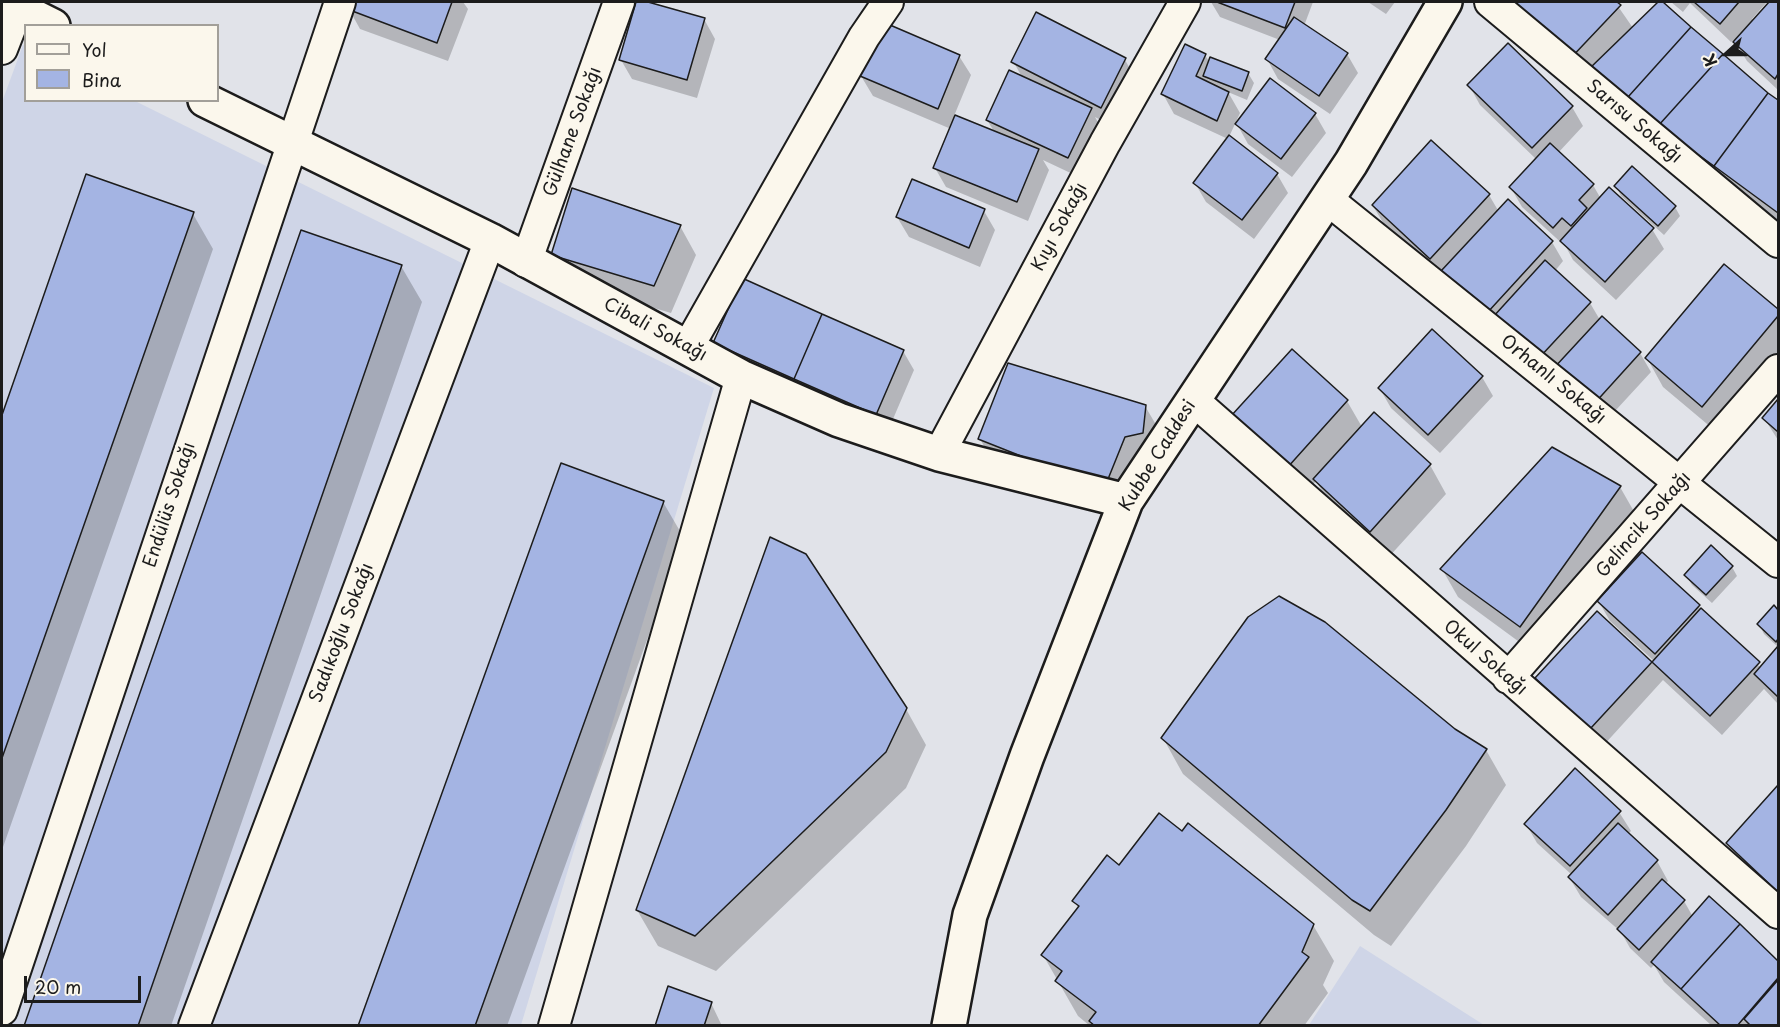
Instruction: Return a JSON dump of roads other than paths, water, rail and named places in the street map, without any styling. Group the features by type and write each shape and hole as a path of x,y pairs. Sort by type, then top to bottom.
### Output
{"street":[{"name":"Endülüs Sokağı","path":"2,1010 291,142 340,2"},
{"name":"Gülhane Sokağı","path":"526,262 620,2"},
{"path":"688,347 864,37 888,2"},
{"name":"Kıyı Sokağı","path":"939,454 1105,143 1185,2"},
{"name":"Kubbe Caddesi","path":"949,1026 970,915 1027,756 1126,501 1327,199 1445,2"},
{"name":"Sarısu Sokağı","path":"1491,2 1779,242"},
{"path":"2,49 32,11"},
{"name":"Cibali Sokağı","path":"210,102 490,240 526,262 741,376 839,420 939,454 1126,501"},
{"name":"Orhanlı Sokağı","path":"1327,199 1779,562"},
{"name":"Sadıkoğlu Sokağı","path":"194,1026 490,240"},
{"name":"Gelincik Sokağı","path":"1508,678 1682,483 1779,370"},
{"path":"554,1026 741,376"},
{"name":"Okul Sokağı","path":"1193,400 1779,913"}]}
